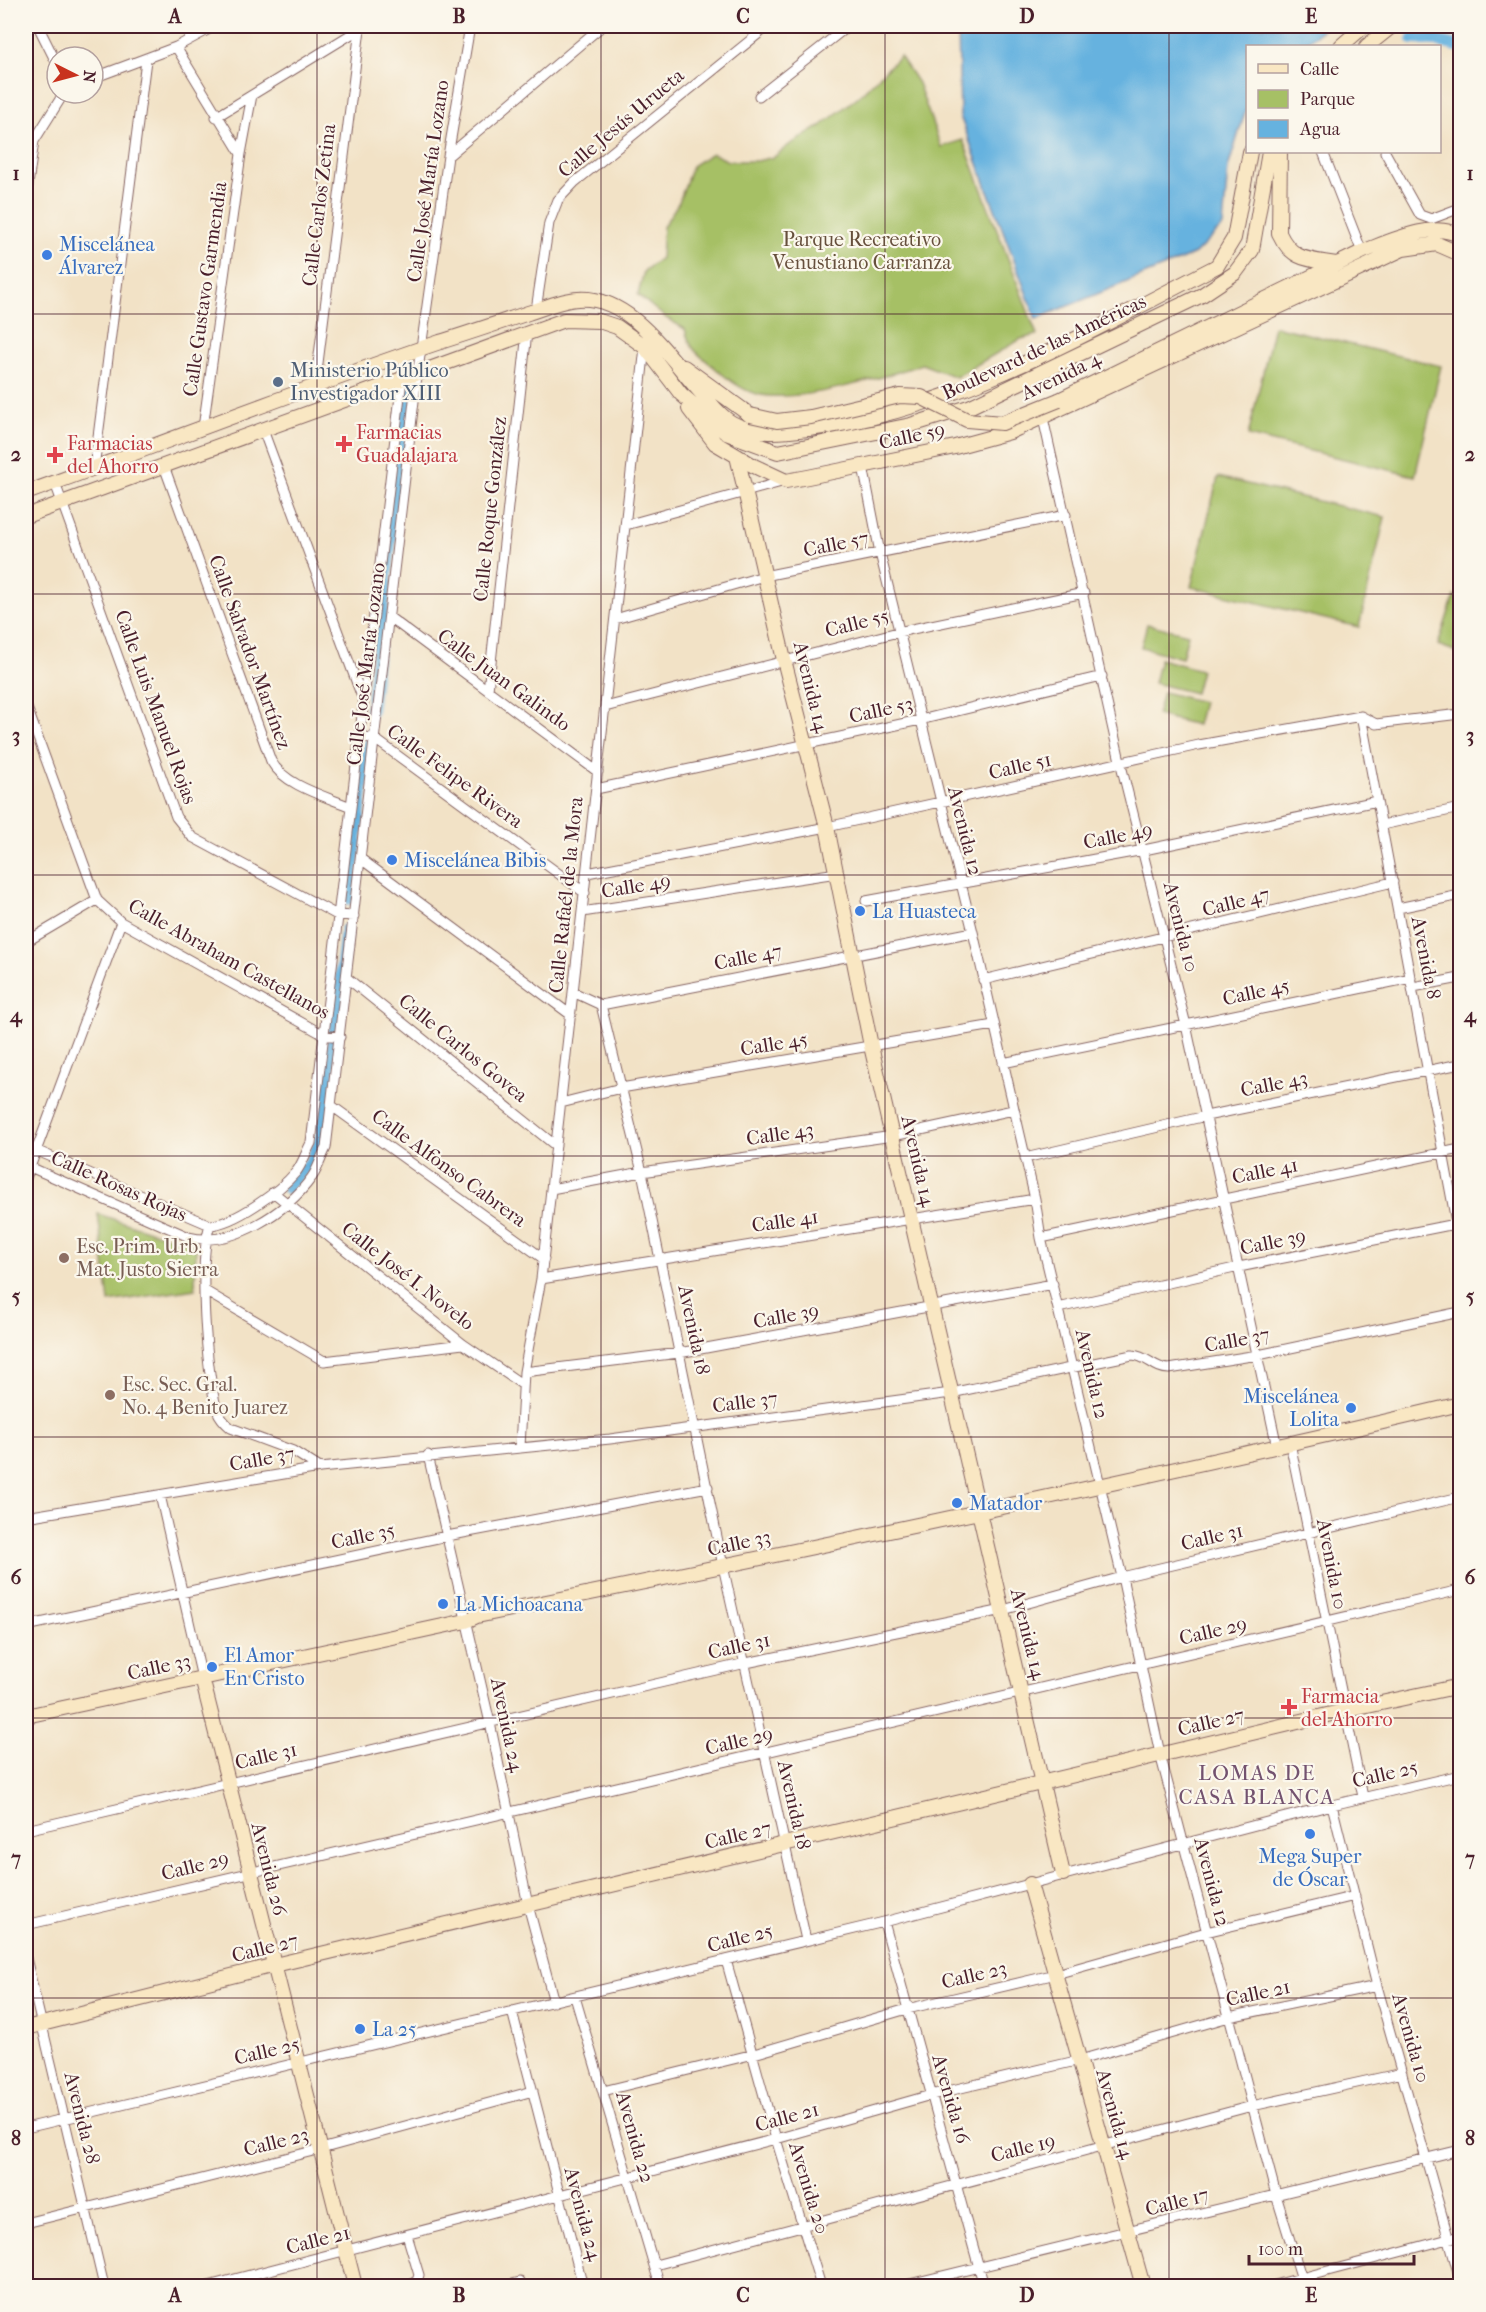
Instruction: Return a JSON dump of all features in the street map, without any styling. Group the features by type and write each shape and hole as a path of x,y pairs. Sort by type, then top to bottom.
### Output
{"main road":[{"path":"1342,45 1352,31 1364,26"},
{"path":"1368,45 1385,27"},
{"name":"Boulevard de las Américas","path":"26,493 422,348 536,310 580,299 596,300 618,307 651,334 674,364 732,423 747,429 779,433 828,427 894,412 957,392 1089,331 1217,266 1234,238 1250,153"},
{"name":"Boulevard de las Américas","path":"26,516 527,332 564,321 599,321 617,327 645,347 681,394 726,433 778,452 911,425 969,406 1202,295 1235,273 1252,250 1269,153"},
{"path":"1280,153 1279,233 1284,245 1292,254 1336,264"},
{"name":"Avenida 4","path":"674,364 694,373 732,405 750,416 777,421 812,417 900,396 921,397 967,420 1002,423 1059,400 1362,252 1428,232 1439,231 1461,236"},
{"name":"Avenida 4","path":"1043,418 1403,249 1437,244 1461,254"},
{"path":"681,394 692,416 715,443 786,481"},
{"name":"Calle 59","path":"786,481 996,437 1043,418"},
{"name":"Avenida 14","path":"737,456 784,660 827,827 871,1046 1063,1874"},
{"name":"Calle 33","path":"26,1716 466,1621 477,1616 723,1566 1283,1445 1461,1404"},
{"name":"Avenida 26","path":"202,1678 355,2286"},
{"name":"Calle 27","path":"26,2028 273,1965 1344,1711 1461,1686"},
{"name":"Avenida 14","path":"1030,1884 1143,2286"}],"street":[{"path":"38,26 48,45"},
{"path":"105,74 176,47 215,26"},
{"path":"446,26 469,27"},
{"path":"448,156 602,26"},
{"name":"Calle Jesús Urueta","path":"536,310 549,224 558,200 575,182 768,26"},
{"path":"759,96 848,26"},
{"path":"216,117 363,27"},
{"name":"Calle Carlos Zetina","path":"315,387 363,27"},
{"name":"Calle José María Lozano","path":"210,1225 231,1221 297,1172 311,1143 332,1036 347,978 422,348 448,156 469,27"},
{"path":"176,47 216,117 241,154"},
{"path":"94,468 146,60"},
{"name":"Calle Gustavo Garmendia","path":"203,428 241,154 252,95"},
{"path":"26,199 34,141 56,105"},
{"path":"1323,153 1362,252"},
{"path":"1386,153 1420,215 1431,219 1461,208"},
{"name":"Calle Roque González","path":"488,690 527,332"},
{"name":"Calle Rafaél de la Mora","path":"520,1447 524,1372 544,1259 645,347"},
{"name":"Calle José María Lozano","path":"204,1241 238,1235 287,1203 312,1177 326,1148 332,1106 332,1036 337,915 405,354"},
{"name":"Avenida 10","path":"1043,418 1120,761 1186,1025 1258,1355 1307,1534 1363,1797"},
{"path":"263,429 363,701"},
{"name":"Calle Salvador Martínez","path":"164,466 276,771 291,781 351,807"},
{"name":"Avenida 12","path":"863,466 898,632 973,932 1035,1199 1041,1238 1122,1577 1160,1755 1276,2195 1303,2282"},
{"name":"Calle 59","path":"626,525 745,490 786,481"},
{"name":"Calle Luis Manuel Rojas","path":"55,483 176,818 192,837 337,915 354,916"},
{"name":"Calle 57","path":"615,619 764,576 1066,515"},
{"name":"Calle 55","path":"605,707 898,632 1084,593"},
{"name":"Calle Juan Galindo","path":"389,617 598,772"},
{"name":"Calle 53","path":"596,789 920,720 1102,675"},
{"name":"Calle Abraham Castellanos","path":"26,705 98,900 121,922 332,1036"},
{"name":"Calle 51","path":"587,873 827,827 1120,761 1361,717 1376,724 1461,714"},
{"name":"Avenida 8","path":"1361,717 1461,1243"},
{"name":"Calle Felipe Rivera","path":"360,736 375,739 585,893"},
{"name":"Calle 49","path":"866,901 1144,850 1377,801"},
{"path":"1382,825 1461,808"},
{"path":"361,859 571,1015"},
{"name":"Calle 49","path":"582,912 837,873"},
{"name":"Calle 47","path":"983,980 1393,882"},
{"path":"1398,908 1461,895"},
{"path":"26,942 98,900"},
{"path":"30,1167 30,1147 121,922"},
{"name":"Calle 47","path":"601,1005 973,932"},
{"name":"Calle Carlos Govea","path":"347,978 556,1146"},
{"name":"Calle 45","path":"1003,1063 1412,982 1461,978"},
{"path":"573,992 601,1005"},
{"name":"Avenida 18","path":"601,1005 661,1258 723,1566 806,1940"},
{"name":"Calle 45","path":"561,1102 621,1088 994,1025"},
{"name":"Calle 43","path":"1025,1158 1206,1116 1461,1064"},
{"name":"Calle Alfonso Cabrera","path":"332,1106 544,1259"},
{"name":"Calle 43","path":"551,1189 642,1172 893,1136 1013,1110"},
{"name":"Calle Rosas Rojas","path":"30,1147 210,1225"},
{"name":"Calle 41","path":"1041,1238 1461,1149"},
{"path":"26,1158 30,1167"},
{"name":"Calle Rosas Rojas","path":"26,1178 30,1167 189,1237 204,1241"},
{"name":"Calle José I. Novelo","path":"273,1192 463,1344 523,1385"},
{"name":"Calle 41","path":"541,1279 661,1258 912,1221 1035,1199"},
{"name":"Calle 39","path":"1058,1308 1239,1267 1459,1223"},
{"path":"210,1225 204,1241 205,1291 209,1370 218,1412 231,1428 293,1451 320,1468"},
{"name":"Calle 39","path":"524,1372 679,1353 1053,1284"},
{"path":"205,1291 324,1361 463,1344"},
{"name":"Calle 37","path":"26,1517 320,1468 428,1455 610,1439 951,1393 1132,1355 1145,1357 1159,1368 1169,1369 1258,1355 1461,1312"},
{"name":"Avenida 24","path":"428,1455 490,1723 506,1812 554,2002"},
{"name":"Calle 35","path":"26,1626 447,1536 708,1487"},
{"name":"Avenida 26","path":"160,1495 202,1678"},
{"name":"Calle 31","path":"26,1830 746,1663 1003,1610 1122,1577 1461,1497"},
{"name":"Calle 29","path":"26,1925 249,1871 1023,1694 1461,1590"},
{"name":"Calle 25","path":"26,2128 884,1922 1363,1797 1461,1775"},
{"name":"Avenida 10","path":"1332,1805 1377,1986 1461,2279"},
{"name":"Calle 23","path":"603,2091 753,2054 907,2009 1056,1974 1206,1932 1355,1896"},
{"name":"Avenida 16","path":"884,1922 984,2286"},
{"name":"Avenida 28","path":"26,1958 104,2286"},
{"name":"Avenida 20","path":"726,1960 776,2139 821,2286"},
{"name":"Calle 21","path":"208,2286 776,2139 931,2095 1080,2060 1229,2017 1377,1986"},
{"name":"Avenida 22","path":"575,1997 660,2286"},
{"name":"Avenida 24","path":"512,2012 583,2286"},
{"name":"Calle 19","path":"655,2265 802,2228 955,2183 1252,2106 1402,2073"},
{"name":"Calle 23","path":"26,2223 321,2149 533,2091"},
{"name":"Calle 17","path":"901,2286 1461,2150"},
{"path":"407,2235 419,2275 417,2281 407,2286"},
{"path":"1271,2286 1303,2282 1461,2236"},
{"path":"504,2286 520,2282"}],"green space":[{"name":"Parque Recreativo Venustiano Carranza","path":"900,56 918,83 941,147 963,140 1037,335 1021,339 956,377 922,364 864,382 819,392 778,396 761,395 748,391 699,355 689,342 685,329 666,318 638,295 644,271 661,258 663,227 679,202 692,166 712,153 728,161 757,161 774,157 821,126 860,95"},
{"path":"1274,326 1441,366 1415,476 1248,436"},
{"path":"1218,477 1385,517 1359,627 1191,587"},
{"path":"1454,596 1460,598 1460,653 1438,645"},
{"path":"1147,624 1188,634 1182,658 1141,647"},
{"path":"1160,659 1201,670 1195,693 1154,683"},
{"path":"1163,692 1203,702 1197,725 1157,715"},
{"path":"98,1214 196,1246 195,1289 109,1302"}],"water":[{"path":"958,26 1327,26 1303,45 1246,45 1246,109 1228,168 1223,226 1195,254 1036,319 960,116"}],"waterway":[{"path":"1413,39 1434,40 1460,47"},
{"path":"371,711 408,388"},
{"path":"349,899 368,744"},
{"path":"288,1189 311,1161 321,1138 346,930"}],"place":[{"name":"Miscelánea Álvarez","path":"47,255"},
{"name":"Ministerio Público Investigador XIII","path":"278,382"},
{"name":"Farmacias Guadalajara","path":"344,444"},
{"name":"Farmacias del Ahorro","path":"55,455"},
{"name":"Miscelánea Bibis","path":"392,860"},
{"name":"La Huasteca","path":"860,911"},
{"name":"Esc. Prim. Urb. Mat. Justo Sierra","path":"64,1258"},
{"name":"Esc. Sec. Gral. No. 4 Benito Juarez","path":"110,1395"},
{"name":"Miscelánea Lolita","path":"1351,1408"},
{"name":"Matador","path":"957,1503"},
{"name":"La Michoacana","path":"443,1604"},
{"name":"El Amor En Cristo","path":"212,1667"},
{"name":"Farmacia del Ahorro","path":"1289,1707"},
{"name":"Mega Super de Óscar","path":"1310,1834"},
{"name":"La 25","path":"360,2029"}],"district":[{"name":"LOMAS DE CASA BLANCA","path":"1257,1785"}]}
